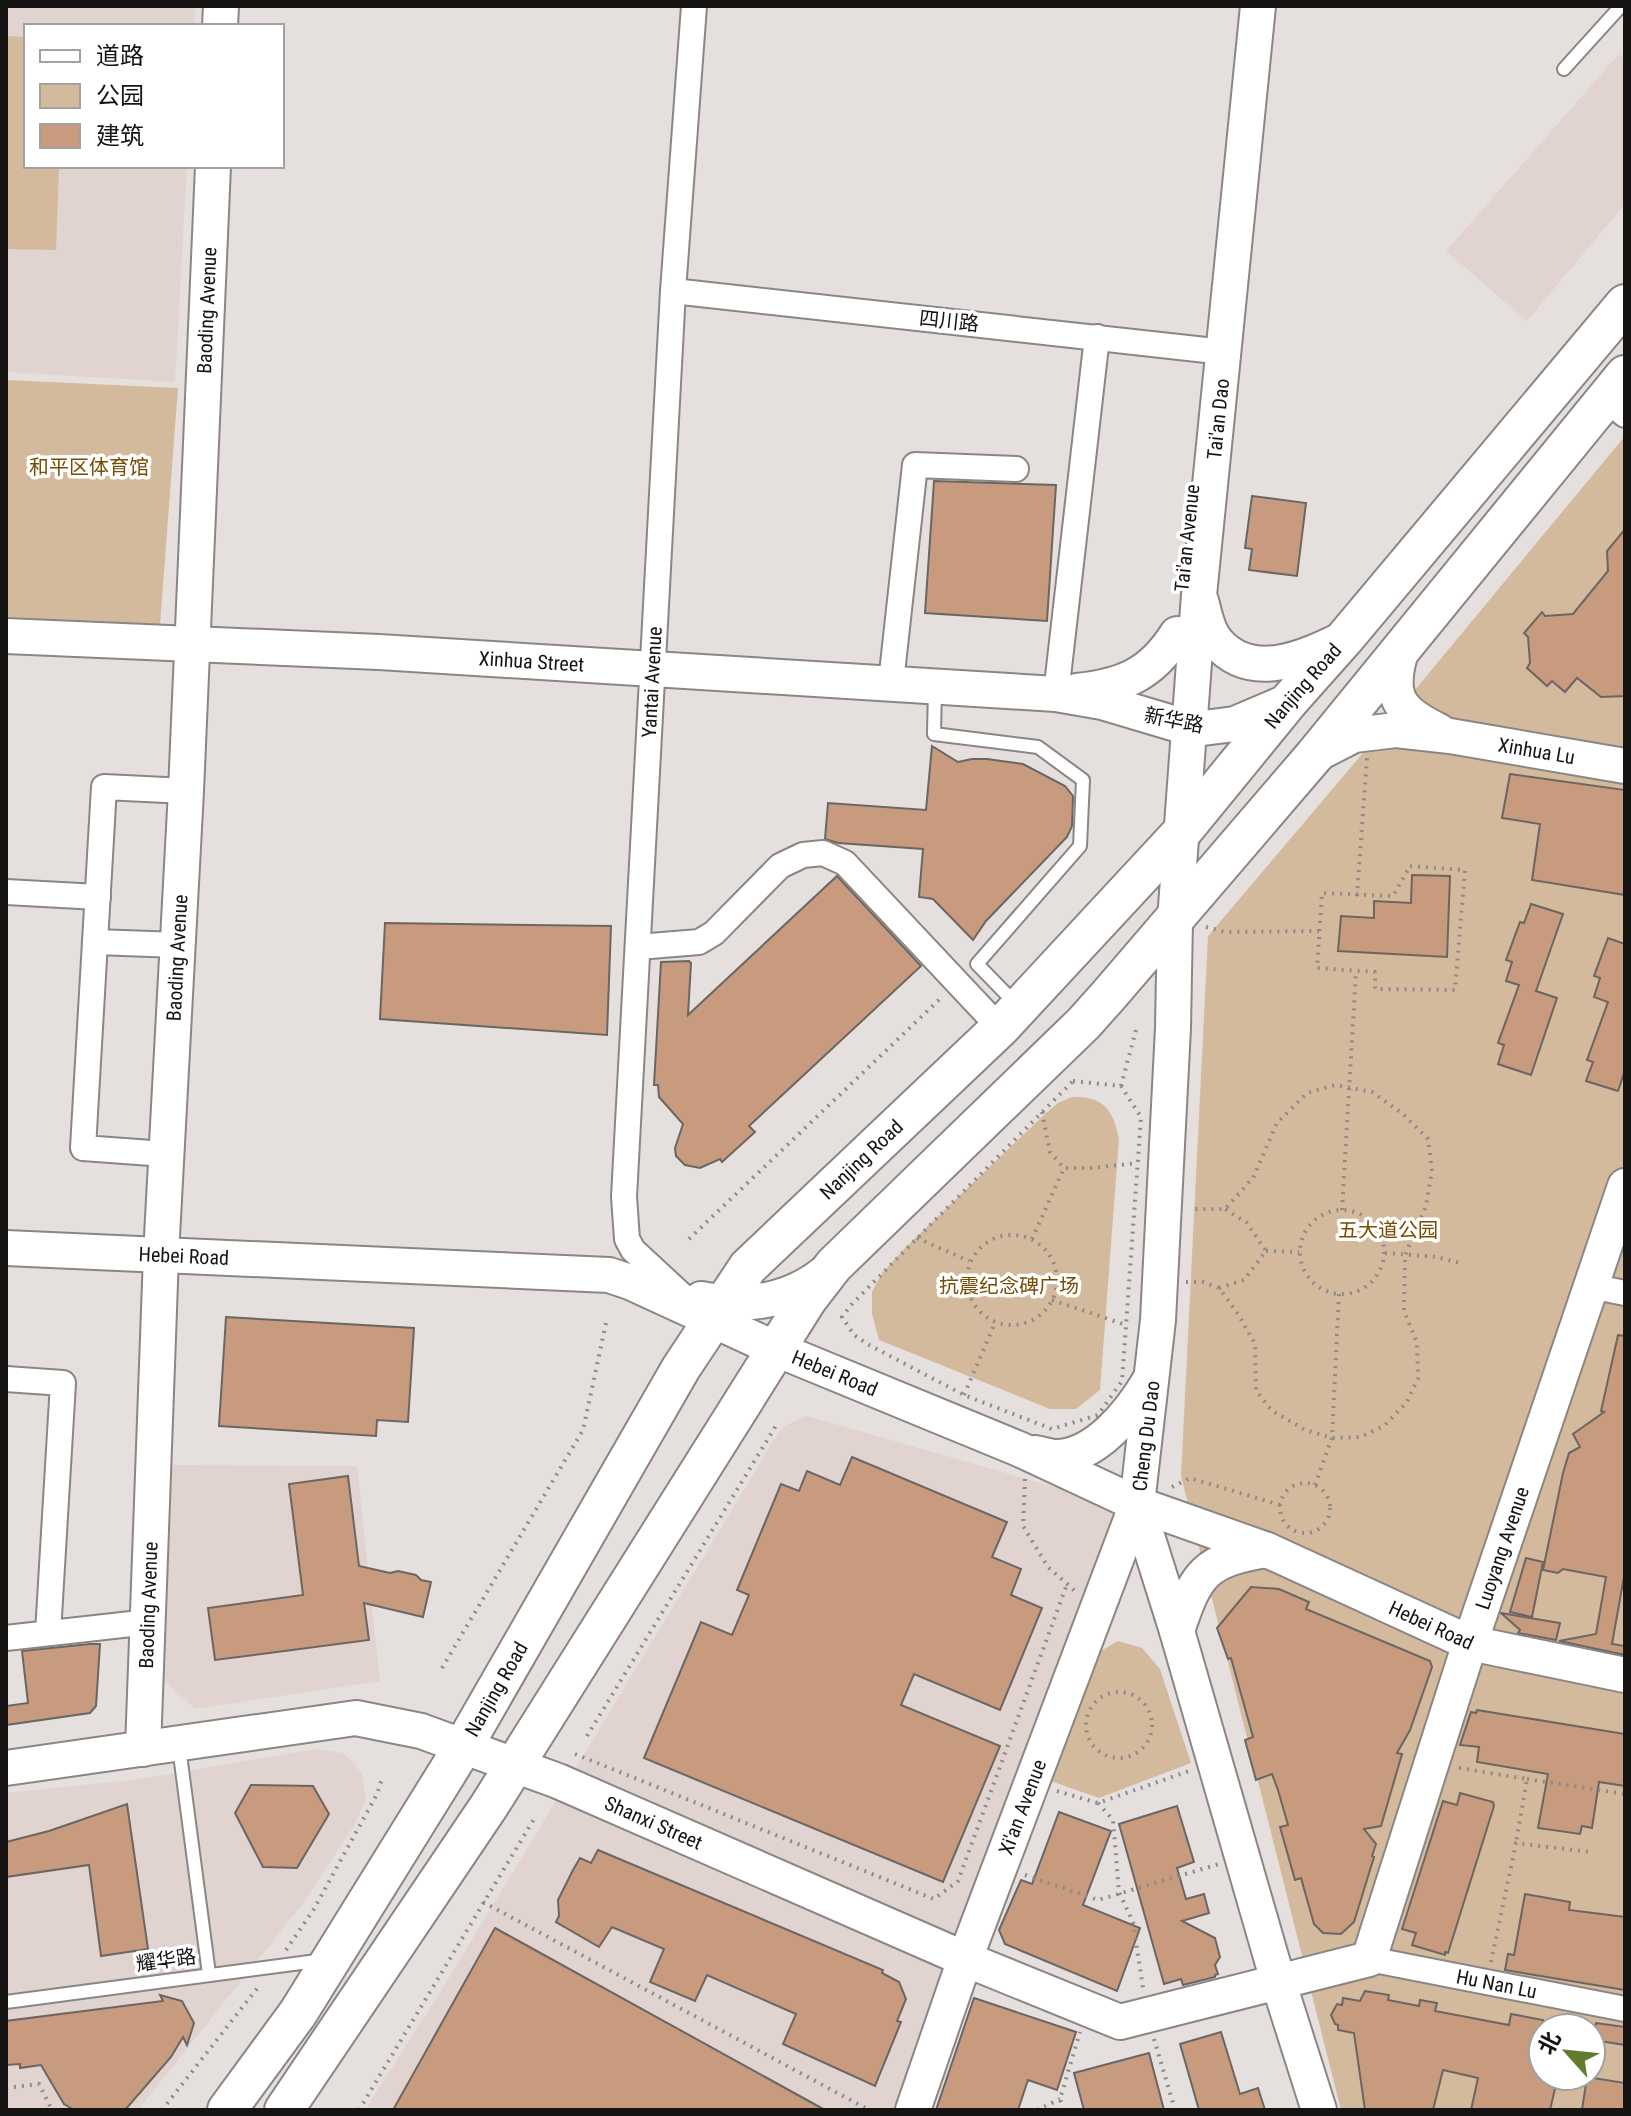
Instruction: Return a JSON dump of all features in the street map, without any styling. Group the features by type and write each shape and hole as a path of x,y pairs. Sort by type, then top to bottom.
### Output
{"main road":[{"name":"Nanjing Road","path":"227,2110 298,2013 463,1747 681,1368 748,1267 1010,1018 1182,832 1625,304"},
{"path":"284,2110 515,1766 807,1300 834,1265 1084,1023 1175,920 1618,396"}],"street":[{"name":"Yantai Avenue","path":"637,1272 633,1250 627,1239 624,1197 673,291 694,6"},
{"name":"Tai'an Avenue","path":"1170,723 1177,634 1215,351 1239,6"},
{"name":"Tai'an Dao","path":"1182,832 1170,723 1199,595 1215,351 1258,6"},
{"name":"Baoding Avenue","path":"143,1749 165,1154 186,791 213,168"},
{"name":"四川路","path":"673,291 1215,351"},
{"path":"1097,337 1056,694 1106,687 1135,677 1164,654 1177,634"},
{"path":"891,682 915,465 1016,469"},
{"path":"1199,595 1209,628 1217,642 1243,659 1272,664 1291,661 1345,638"},
{"name":"Xinhua Street","path":"6,636 379,652 1056,694"},
{"name":"Xinhua Lu","path":"1401,651 1394,679 1399,704 1421,722 1450,736"},
{"name":"新华路","path":"1056,694 1102,702 1170,723 1214,728 1235,724 1289,701"},
{"path":"1170,723 1156,727 1163,740 1182,832"},
{"name":"Xinhua Lu","path":"1314,756 1339,740 1369,732 1396,730 1450,736 1625,766"},
{"path":"165,1154 83,1148 104,787 186,791"},
{"name":"Cheng Du Dao","path":"1182,832 1175,920 1160,1281 1153,1374 1137,1504 1319,2110"},
{"path":"638,947 699,942 714,933 780,866 803,855 823,853 845,863 956,984 1010,1018"},
{"path":"6,892 98,897"},
{"path":"95,942 178,945"},
{"name":"Luoyang Avenue","path":"1369,1959 1470,1643 1625,1186"},
{"name":"Hebei Road","path":"6,1248 594,1273 637,1272 720,1312 776,1349 1022,1464 1267,1550 1470,1643 1625,1675"},
{"path":"637,1272 720,1312 777,1299 808,1285 834,1265"},
{"path":"1590,1286 1625,1293"},
{"path":"1022,1464 1070,1454 1104,1435 1138,1400 1153,1374"},
{"path":"6,1379 63,1383 48,1633"},
{"name":"Xi'an Avenue","path":"913,2110 965,1959 1137,1504"},
{"path":"1177,1631 1188,1597 1202,1574 1221,1561 1267,1550"},
{"path":"6,1638 149,1622"},
{"name":"Shanxi Street","path":"6,1768 356,1718 401,1726 558,1781 965,1959 1120,2022 1369,1959"},
{"name":"Hu Nan Lu","path":"1369,1959 1625,2009"}],"lane":[{"path":"1564,69 1621,6"},
{"path":"935,685 934,734 1038,747 1083,780 1080,846 977,964 1010,1018"},
{"path":"178,1744 209,1974"},
{"name":"耀华路","path":"6,2002 331,1959"}],"path":[{"path":"1357,896 1369,732"},
{"path":"1410,866 1465,870 1455,990 1375,989 1375,972 1317,968 1319,931 1322,893 1393,896 1410,866"},
{"path":"1175,920 1225,932 1319,931"},
{"path":"1342,1210 1356,971"},
{"path":"689,1239 956,984"},
{"path":"1121,1086 1073,1081 852,1304 842,1317 854,1335 964,1395 1052,1429 1098,1415 1122,1381 1141,1117 1121,1086 1137,1026"},
{"path":"1160,1281 1203,1282 1219,1288 1255,1344 1256,1390 1271,1410 1305,1430 1332,1438 1360,1437 1384,1426 1407,1402 1418,1378 1417,1343 1404,1311 1405,1255 1426,1206 1432,1171 1428,1139 1403,1114 1372,1092 1335,1085 1307,1093 1277,1123 1253,1178 1225,1209"},
{"path":"1042,1112 1050,1152 1064,1168 1138,1163"},
{"path":"1032,1239 1064,1168"},
{"path":"1164,1209 1225,1209 1247,1223 1266,1251"},
{"path":"1342,1210 1366,1217 1376,1226 1385,1254 1375,1279 1365,1288 1339,1294 1314,1284 1306,1274 1300,1252 1304,1234 1312,1222 1324,1213 1342,1210"},
{"path":"1017,1234 1032,1239 1045,1248 1054,1261 1057,1276 1052,1300 1041,1315 1029,1322 1014,1326 995,1322 975,1308 969,1295 966,1281 970,1262 987,1241 1002,1235 1017,1234"},
{"path":"917,1238 970,1262"},
{"path":"1266,1251 1300,1252"},
{"path":"1219,1288 1244,1280 1266,1251"},
{"path":"1385,1253 1437,1257 1464,1264"},
{"path":"1315,1485 1332,1438 1339,1294"},
{"path":"1052,1300 1126,1325"},
{"path":"964,1395 995,1322"},
{"path":"442,1668 583,1430 606,1323"},
{"path":"587,1736 777,1424"},
{"path":"1022,1464 1023,1526 1048,1567 1081,1597 1099,1605"},
{"path":"1137,1504 1190,1478 1280,1505"},
{"path":"1307,1483 1322,1489 1330,1505 1326,1522 1312,1532 1295,1531 1283,1521 1280,1505 1286,1491 1292,1486 1307,1483"},
{"path":"575,1754 934,1899 958,1881 1067,1584"},
{"path":"1124,1692 1144,1703 1150,1713 1151,1734 1147,1744 1130,1757 1109,1757 1100,1753 1087,1736 1087,1714 1102,1697 1124,1692"},
{"path":"1098,1803 1214,1762"},
{"path":"1433,1763 1625,1794"},
{"path":"1487,1984 1527,1779"},
{"path":"1032,1783 1098,1803 1113,1820 1119,1892 1133,1922 1147,2014 1175,2110"},
{"path":"359,2110 534,1819"},
{"path":"1516,1843 1590,1852"},
{"path":"1000,1866 1098,1900 1241,1857"},
{"path":"483,1902 869,2110"},
{"path":"1063,2110 1060,2099 1087,2008"},
{"path":"6,2088 39,2084 52,2110"},
{"path":"1037,2110 1060,2099"}],"shaded area":[{"path":"6,6 195,6 194,24 24,24 24,168 187,168 175,382 6,372"},
{"path":"1619,54 1625,59 1625,204 1527,321 1446,251"},
{"path":"807,1416 1128,1508 905,2110 365,2110 444,1986 777,1435 784,1426"},
{"path":"172,1465 357,1466 380,1681 195,1709 164,1680"},
{"path":"316,1749 343,1753 362,1773 366,1799 355,1824 304,1902 138,2110 6,2110 6,1793 133,1780"}],"green space":[{"path":"6,36 24,37 24,168 59,168 56,250 6,249"},
{"name":"和平区体育馆","path":"6,380 178,388 160,625 6,620"},
{"name":"五大道公园","path":"1625,436 1625,2110 1341,2110 1181,1476 1208,936"},
{"name":"抗震纪念碑广场","path":"1072,1097 1092,1099 1105,1106 1119,1139 1100,1390 1076,1409 1050,1409 879,1340 872,1314 872,1292 882,1273 905,1248 1045,1114"},
{"path":"1118,1641 1142,1648 1160,1669 1191,1763 1099,1798 1045,1779 1087,1659"}],"building":[{"path":"934,481 1056,485 1047,621 925,613"},
{"path":"1252,496 1306,503 1297,576 1249,570 1252,549 1245,548"},
{"path":"1625,529 1625,696 1601,697 1577,678 1565,692 1552,681 1547,686 1527,668 1530,663 1528,637 1524,633 1542,612 1545,616 1573,614 1608,571 1607,551"},
{"path":"932,746 958,762 987,759 1023,764 1065,786 1073,796 1072,826 1067,837 986,921 973,940 933,899 919,897 923,849 838,843 825,839 828,803 926,810"},
{"path":"1510,774 1625,790 1625,895 1532,880 1540,824 1502,818"},
{"path":"1412,875 1450,876 1447,957 1338,951 1341,916 1374,918 1374,901 1411,903"},
{"path":"837,876 921,966 749,1126 755,1132 722,1162 720,1159 700,1168 685,1165 676,1156 675,1148 683,1124 659,1097 658,1085 654,1085 661,962 691,963 688,1015"},
{"path":"1531,904 1563,914 1536,991 1557,998 1531,1075 1498,1064 1504,1045 1498,1043 1519,985 1506,981 1512,962 1506,960 1520,922 1524,923"},
{"path":"385,923 611,926 607,1035 380,1019"},
{"path":"1608,938 1625,944 1625,1070 1618,1091 1586,1081 1593,1062 1587,1060 1608,1002 1594,997 1600,978 1594,976"},
{"path":"226,1317 414,1328 408,1422 377,1420 376,1436 219,1426"},
{"path":"1618,1335 1625,1336 1625,1571 1612,1644 1625,1646 1625,1655 1559,1641 1596,1634 1606,1577 1563,1569 1558,1573 1543,1570 1569,1453 1580,1447 1573,1434 1604,1412 1601,1411"},
{"path":"852,1457 1007,1522 992,1557 1021,1569 1011,1595 1042,1608 1000,1710 914,1674 901,1705 1000,1746 943,1882 644,1758 701,1622 732,1635 749,1595 737,1590 781,1484 799,1491 807,1471 840,1485"},
{"path":"348,1476 359,1566 416,1575 421,1580 431,1582 423,1617 364,1603 369,1640 215,1660 208,1608 303,1595 289,1484"},
{"path":"1526,1558 1543,1562 1532,1617 1510,1612"},
{"path":"1251,1587 1279,1589 1309,1602 1306,1609 1430,1661 1432,1667 1410,1730 1397,1753 1402,1754 1381,1826 1364,1829 1376,1844 1374,1857 1354,1922 1341,1934 1323,1933 1314,1924 1301,1878 1295,1880 1280,1827 1288,1825 1272,1774 1256,1780 1245,1740 1253,1737 1231,1658 1228,1659 1217,1628"},
{"path":"1501,1613 1560,1623 1556,1640 1518,1633 1520,1630"},
{"path":"100,1644 96,1706 90,1713 6,1725 6,1706 28,1703 22,1651"},
{"path":"1477,1710 1625,1734 1625,1786 1599,1782 1592,1828 1582,1826 1580,1834 1538,1828 1548,1774 1477,1762 1479,1747 1460,1745 1471,1712 1476,1713"},
{"path":"251,1785 313,1786 329,1814 297,1868 263,1867 235,1813"},
{"path":"1460,1793 1493,1802 1494,1806 1445,1955 1412,1945 1416,1933 1402,1929 1443,1801 1457,1805"},
{"path":"127,1804 148,1949 101,1956 89,1865 6,1877 6,1842"},
{"path":"1177,1806 1194,1862 1177,1868 1186,1899 1204,1894 1209,1913 1182,1921 1215,1938 1220,1957 1215,1965 1218,1974 1215,1977 1183,1985 1181,1979 1164,1984 1119,1824"},
{"path":"1059,1812 1111,1831 1083,1905 1140,1928 1117,1991 1005,1944 999,1930 1021,1880 1032,1884"},
{"path":"598,1850 883,1970 882,1973 899,1982 906,1999 897,2021 901,2022 875,2086 783,2044 796,2014 707,1975 695,2001 650,1982 664,1949 612,1927 599,1947 556,1922 559,1916 558,1900 580,1858 591,1863"},
{"path":"1525,1894 1570,1902 1569,1910 1625,1917 1625,1990 1505,1970 1508,1954 1514,1955"},
{"path":"495,1928 515,1939 825,2110 393,2110"},
{"path":"1365,1991 1389,1995 1388,2000 1419,2006 1420,2000 1437,2003 1435,2011 1509,2025 1511,2014 1527,2017 1527,2092 1554,2092 1550,2110 1471,2110 1478,2078 1443,2070 1433,2110 1365,2110 1354,2033 1338,2030 1331,2015 1337,2004 1342,2005 1343,1998 1360,2001"},
{"path":"160,1995 182,2001 194,2023 187,2045 183,2037 171,2057 125,2110 74,2110 64,2104 41,2065 20,2068 20,2064 6,2065 6,2021 163,2001"},
{"path":"974,1998 1076,2032 1057,2090 1028,2080 1018,2110 936,2110"},
{"path":"1607,2025 1625,2027 1625,2045 1607,2042"},
{"path":"1221,2032 1240,2094 1258,2088 1265,2110 1199,2110 1180,2044"},
{"path":"1149,2053 1164,2110 1084,2110 1074,2073"},
{"path":"1607,2080 1625,2083 1625,2110 1582,2110 1585,2092 1607,2092"}]}
